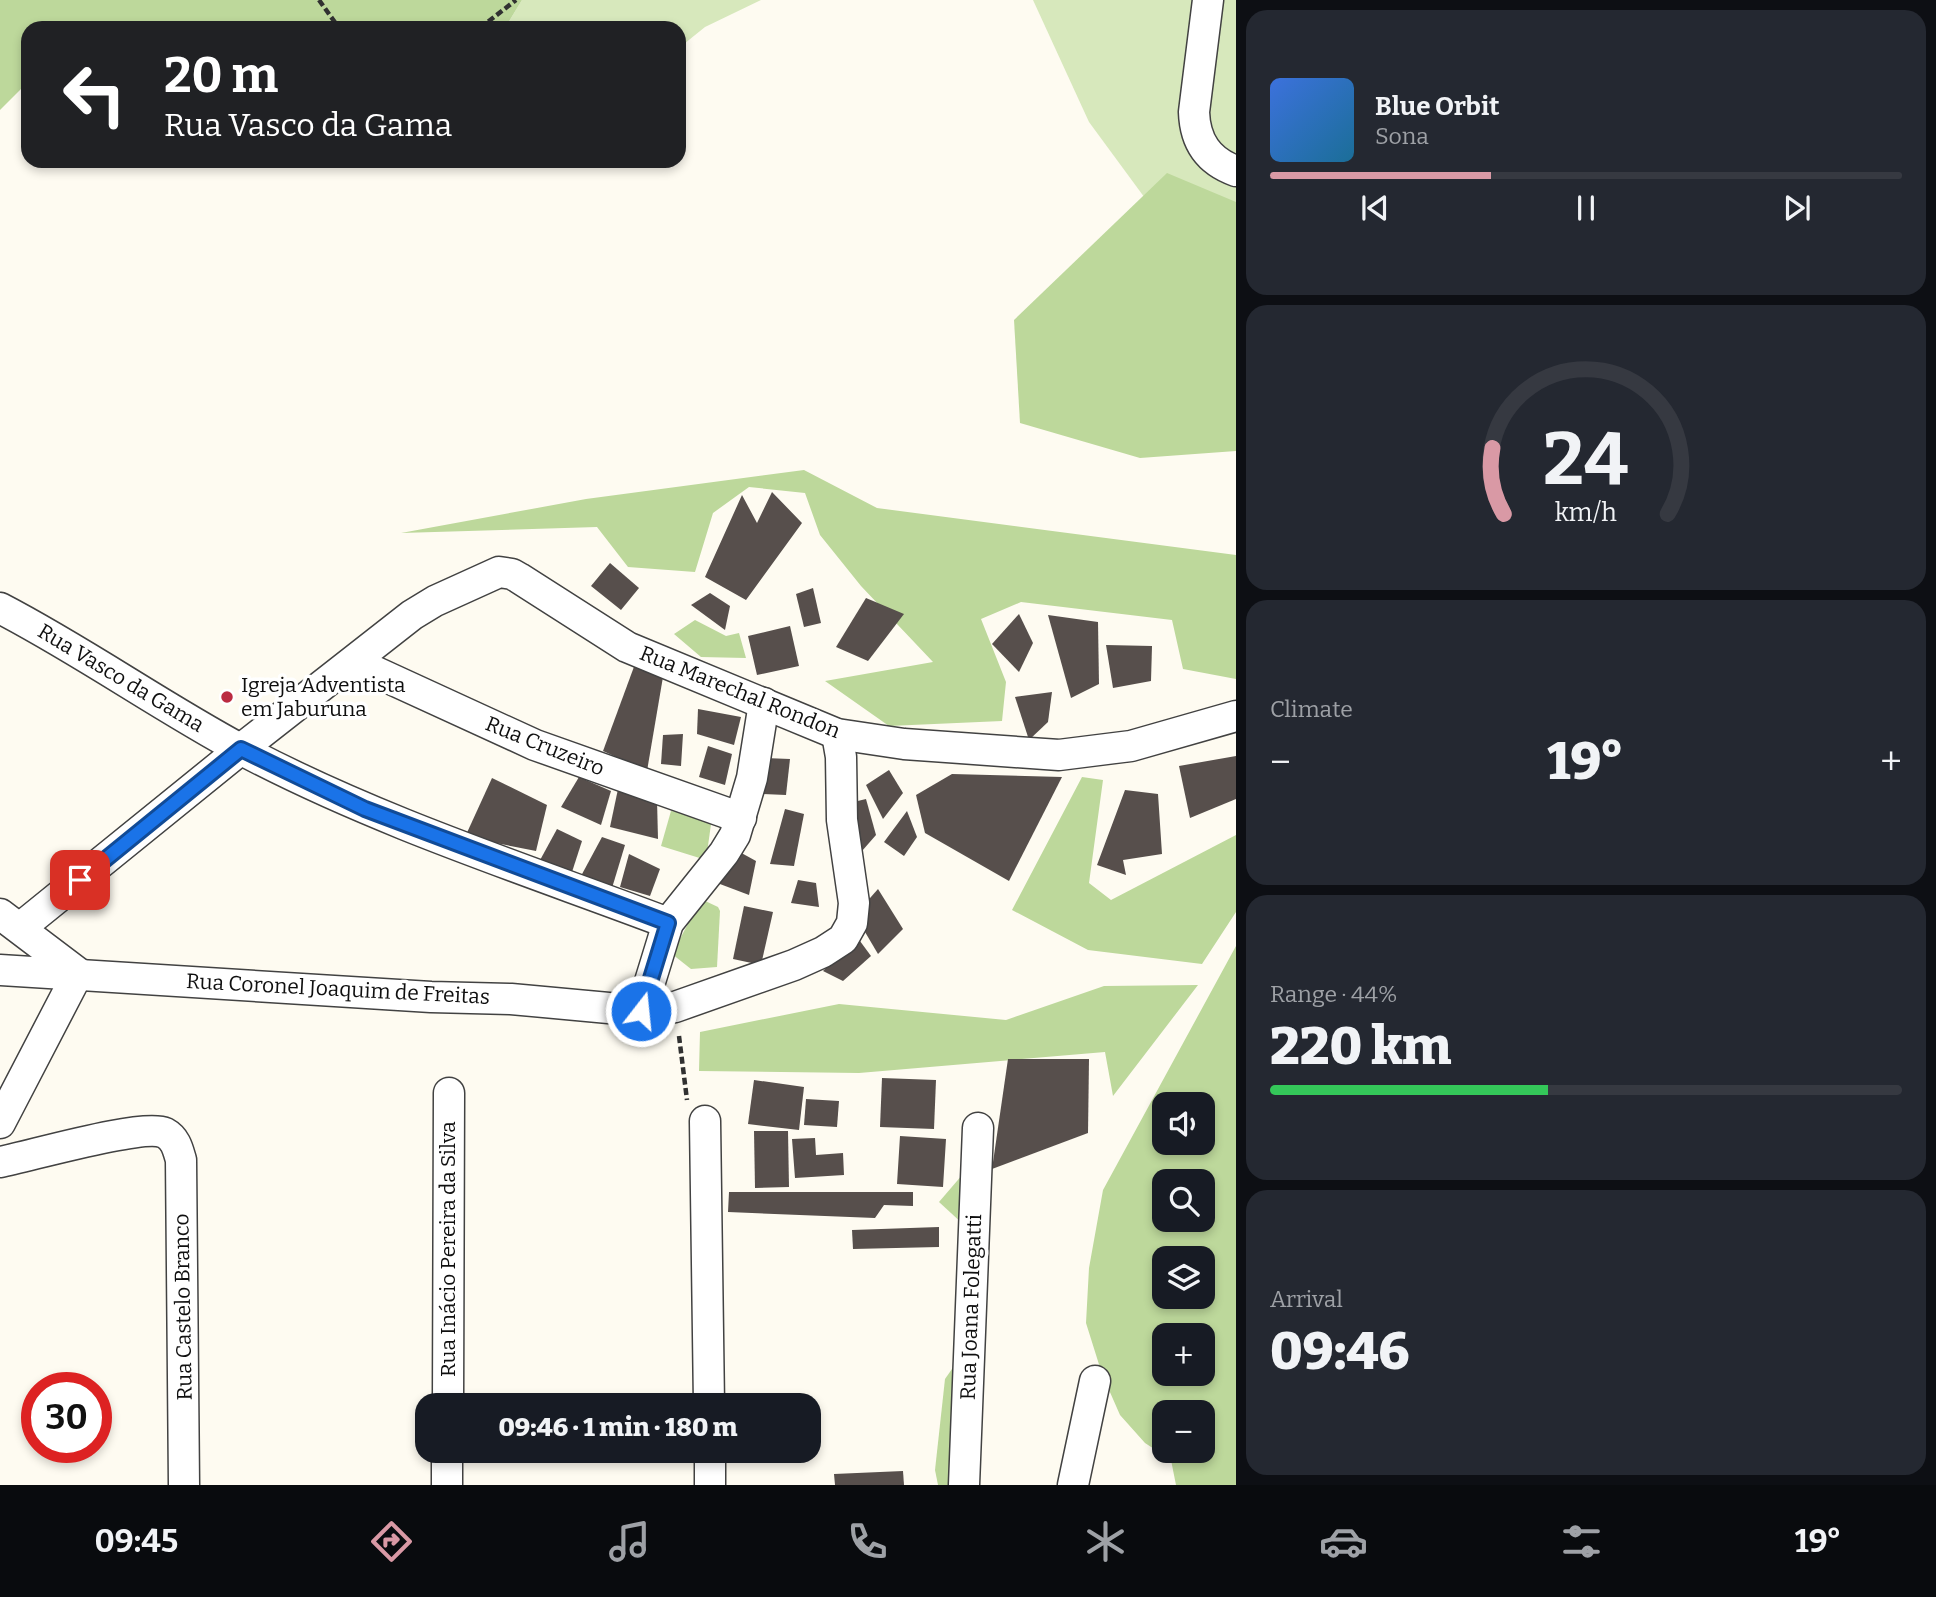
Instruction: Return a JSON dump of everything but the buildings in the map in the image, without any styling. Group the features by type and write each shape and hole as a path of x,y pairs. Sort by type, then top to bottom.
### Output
{"street":[{"path":"1208,0 1194,112 1195,128 1209,155 1224,167 1236,171"},
{"name":"Rua Marechal Rondon","path":"355,662 393,629 435,601 499,572 512,574 626,647 838,734 904,744 1059,755 1131,746 1236,716"},
{"name":"Rua Vasco da Gama","path":"5,617 241,749 365,809 668,923"},
{"path":"0,1124 78,973 10,921 355,662"},
{"name":"Rua Cruzeiro","path":"355,662 535,745 741,818"},
{"path":"641,1011 668,923 724,853 735,835 752,778 764,703"},
{"name":"Rua Coronel Joaquim de Freitas","path":"0,970 432,997 511,999 641,1011 675,1007 794,965 823,952 843,939 852,923 854,903 853,881 842,820 838,734"},
{"name":"Rua Inácio Pereira da Silva","path":"447,1393 449,1093"},
{"path":"705,1121 709,1393"},
{"name":"Rua Joana Folegatti","path":"964,1485 978,1128"},
{"name":"Rua Castelo Branco","path":"0,1162 137,1131 166,1134 176,1143 181,1160 184,1485"},
{"path":"1073,1485 1095,1381"},
{"path":"447,1463 447,1485"},
{"path":"710,1463 710,1485"}],"path":[{"path":"319,0 334,21"},
{"path":"491,21 516,0"},
{"path":"675,1007 686,1099 705,1121"}],"green space":[{"path":"0,0 522,0 509,21 21,21 21,89 0,110"},
{"path":"522,0 761,0 705,27 686,42 686,21 509,21"},
{"path":"1033,0 1236,0 1236,288 1164,224 1089,122"},
{"path":"1167,173 1236,202 1236,451 1140,458 1020,423 1014,320"},
{"path":"804,470 877,508 1236,555 1236,679 1183,669 1172,620 1021,602 981,619 1006,682 1002,721 889,726 825,681 933,662 861,586 820,535 805,493 749,487 713,513 695,572 628,567 597,527 401,533 586,499"},
{"path":"695,620 726,636 739,633 746,658 701,657 674,634"},
{"path":"1082,777 1103,780 1089,883 1111,900 1236,835 1236,912 1202,964 1088,950 1012,910"},
{"path":"671,811 712,817 706,860 661,846"},
{"path":"701,899 718,907 720,911 717,967 691,969 672,954"},
{"path":"1236,946 1236,1485 1176,1485 1172,1463 1215,1463 1215,1400 1152,1400 1152,1448 1120,1415 1102,1374 1086,1323 1089,1268 1103,1190 1152,1100 1152,1155 1215,1155 1215,1092 1156,1092"},
{"path":"1198,985 1113,1096 1105,1052 859,1073 699,1071 700,1032 839,1004 1006,1020 1104,986"},
{"path":"963,1174 964,1225 939,1202"},
{"path":"961,1356 954,1485 938,1485 935,1470 945,1379"}],"place":[{"name":"Igreja Adventista em Jaburuna","path":"227,697"}],"route":[{"path":"80,880 241,749 365,809 668,923 641,1011"}]}
